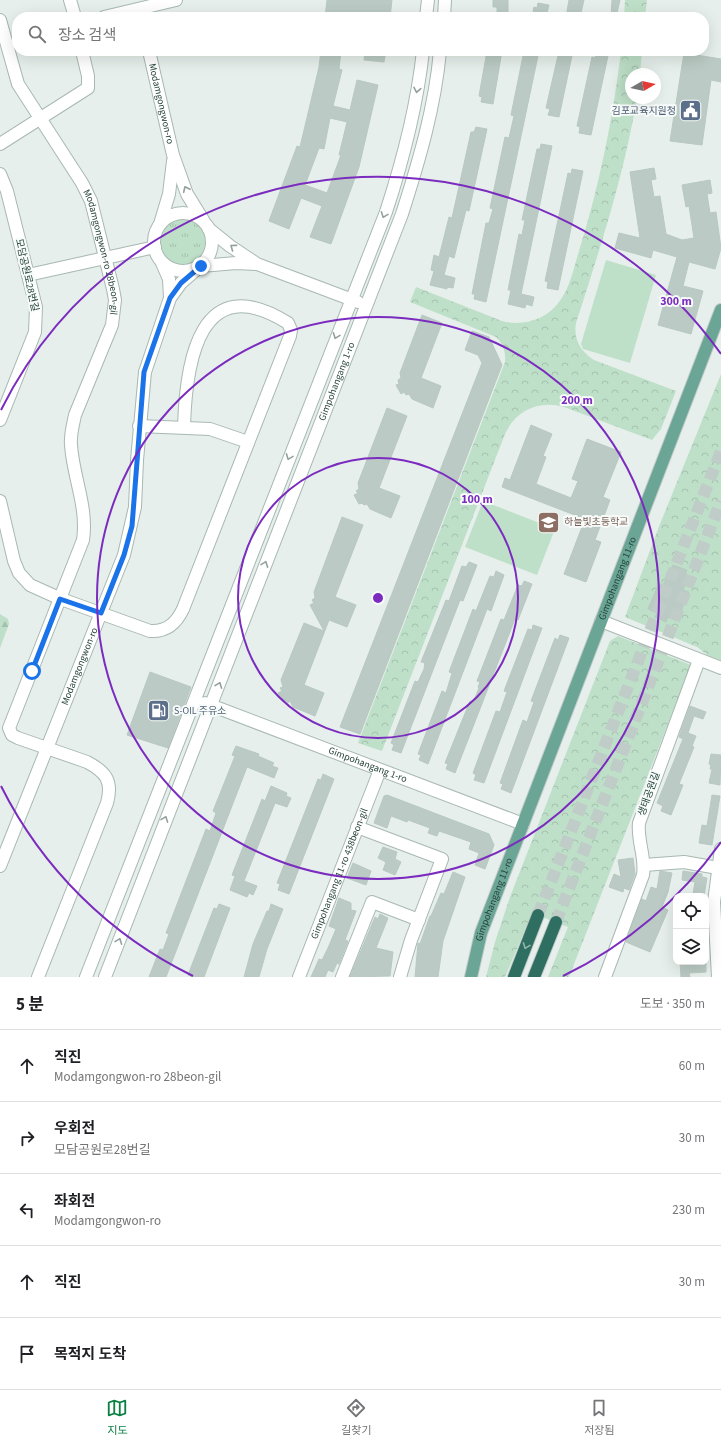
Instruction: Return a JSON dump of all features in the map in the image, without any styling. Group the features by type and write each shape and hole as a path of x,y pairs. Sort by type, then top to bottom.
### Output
{"highway":[{"path":"514,977 538,915"},
{"path":"534,977 556,922"}],"main road":[{"name":"Gimpohangang 11-ro","path":"603,622 721,310"},
{"name":"Gimpohangang 11-ro","path":"471,977 481,933 721,321"}],"street":[{"path":"70,0 73,12"},
{"path":"123,12 176,0"},
{"path":"427,12 428,0"},
{"path":"444,12 445,0"},
{"name":"Modamgongwon-ro 28beon-gil","path":"0,20 8,42 18,84 92,201 115,300 114,312 107,340 75,415 72,428 72,456 85,518 85,529 79,552 9,728 12,735 18,738 87,762 105,774 109,784 110,793 38,977"},
{"path":"0,144 88,88 88,76 83,56"},
{"name":"Modamgongwon-ro","path":"150,56 173,155"},
{"name":"Gimpohangang 1-ro","path":"86,977 148,817 196,700 386,212 396,181 413,114 422,56"},
{"name":"Gimpohangang 1-ro","path":"105,977 172,801 211,706 402,214 415,173 433,99 439,56"},
{"path":"170,298 169,279 155,247 154,239 169,194 173,155"},
{"path":"170,298 181,283 210,256 212,247 212,237 187,194 173,155"},
{"name":"모담공원로28번길","path":"0,174 7,191 36,307 35,332 0,420"},
{"path":"160,224 168,218 181,213 195,216 230,246 257,264 366,305"},
{"path":"28,275 155,247"},
{"path":"162,263 178,271 188,272 199,267 236,263 257,264"},
{"name":"Modamgongwon-ro","path":"0,866 124,555 132,526 135,507 139,426 144,372 170,298"},
{"path":"0,501 14,562 19,572 30,585 60,599 150,631 159,632 166,629 179,618 290,336 291,330 288,324 282,319 248,306 240,306 213,316 206,324 190,366 187,380 184,426"},
{"path":"139,426 184,426 216,430 248,442"},
{"path":"603,622 721,668"},
{"name":"생태공원길","path":"605,977 641,881 644,865 639,836 639,823 699,660"},
{"name":"Gimpohangang 1-ro","path":"196,700 523,824"},
{"name":"Gimpohangang 11-ro 438beon-gil","path":"299,977 380,770"},
{"path":"357,827 442,859 407,950 400,977"},
{"path":"718,977 714,902 721,849"},
{"path":"644,865 684,862 718,868"},
{"path":"342,977 372,902 419,920"}],"green space":[{"path":"625,0 647,0 646,12 624,12"},
{"path":"620,56 642,56 641,68 625,68 625,104 636,104 632,127 618,184 575,329 579,344 589,357 676,391 661,429 652,440 555,405 537,406 522,413 515,419 505,434 382,751 358,743 505,362 504,348 496,337 410,302 416,287 510,323 534,320 548,313 563,296 571,277 593,202 609,127"},
{"path":"183,218 192,220 200,225 205,233 207,242 205,251 200,259 192,264 183,266 174,264 166,259 161,251 159,242 161,233 166,225 174,220"},
{"path":"606,260 656,275 630,363 583,349 581,344"},
{"path":"721,374 721,661 710,657 697,647 625,617 660,524"},
{"path":"483,501 555,529 537,575 465,547"},
{"path":"0,614 8,619 9,624 0,648"},
{"path":"618,636 691,665 569,977 548,977 568,927 532,913 505,977 486,977 495,942 510,897 610,641"}],"building":[{"path":"327,0 392,0 391,12 326,12"},
{"path":"493,0 508,0 508,12 497,12 497,7 493,7"},
{"path":"569,0 584,0 581,12 567,12"},
{"path":"612,0 620,0 617,12 611,12"},
{"path":"538,3 549,5 547,12 533,12 534,7 537,8"},
{"path":"320,56 340,56 339,69 342,70 333,106 350,110 357,80 378,85 359,167 331,244 310,237 322,206 301,198 289,229 269,221 297,146 300,147","holes":["330,118 347,122 339,155 341,155 327,193 305,185 319,148 324,149"]},
{"path":"364,56 385,56 384,62 364,60"},
{"path":"486,56 501,56 493,104 481,102 482,97 479,96"},
{"path":"523,56 538,56 486,302 474,299 475,294 472,294 486,223 489,223 493,209 490,208 505,137 509,138 514,116 511,115"},
{"path":"558,56 572,56 559,117 548,115 550,109 546,108"},
{"path":"595,56 608,56 591,135 579,133 580,127 577,126 592,57 595,58"},
{"name":"김포교육지원청","path":"684,56 702,56 721,59 721,82 711,80 702,145 670,141"},
{"path":"476,127 487,129 469,211 466,210 454,258 449,256 444,275 455,278 453,288 447,287 447,289 430,285 434,271 431,270 434,255 439,257 449,217 452,218 471,132 474,132"},
{"path":"541,144 552,146 521,294 534,297 532,306 526,304 525,308 508,304 511,290 508,290 519,234 522,235 525,220 522,220 537,149 540,149"},
{"path":"654,168 656,179 651,180 654,197 660,196 666,234 682,240 694,238 689,206 686,207 682,185 710,180 712,193 707,194 710,213 716,212 721,248 715,269 689,262 683,286 703,291 691,334 658,325 677,257 653,250 651,258 615,248 619,233 640,238 630,172"},
{"path":"572,169 583,171 558,290 547,288 548,282 545,281 568,173 571,174"},
{"path":"422,315 442,323 421,378 441,386 433,408 412,399 409,394 406,395 404,392 401,394 396,385 399,384 398,380 401,378 400,373"},
{"path":"472,331 489,337 502,365 360,734 340,727 482,363 478,355 465,350"},
{"path":"387,408 407,416 379,488 400,496 391,518 370,509 367,504 359,504 354,495 358,493 356,491 359,489 358,483"},
{"name":"하늘빛초등학교","path":"531,425 552,434 543,456 546,457 536,484 571,498 578,481 572,479 587,439 621,452 603,497 610,500 595,540 601,542 586,582 564,574 585,519 502,487 505,478 510,480"},
{"path":"342,517 363,525 335,597 356,605 347,627 329,620 304,685 324,693 315,716 293,707 290,701 288,703 286,700 283,702 278,693 282,691 280,688 283,687 281,680 304,623 324,631 310,605 314,603 312,600 315,598 314,592"},
{"path":"469,562 477,565 463,601 460,600 401,753 392,750 394,745 391,743 415,681 418,682 424,669 425,663 421,662 446,600 449,601 462,566 466,567"},
{"path":"673,565 687,570 683,581 686,582 683,590 689,592 677,621 668,617 666,622 655,617 657,613 648,609 659,583 663,585"},
{"path":"496,571 504,575 491,611 487,609 428,764 419,760 421,755 418,754 442,691 446,693 452,673 449,672 473,609 476,611 490,576 494,577"},
{"path":"524,581 532,584 518,620 515,619 455,773 446,769 448,764 445,763 470,701 473,703 479,688 480,682 477,681 501,619 504,620 518,585 522,586"},
{"path":"533,625 542,628 484,783 474,780 476,775 473,773 496,711 500,712 507,692 504,691 528,629 532,630"},
{"path":"560,635 569,638 511,793 501,789 503,784 500,783 523,720 527,722 534,702 531,701 555,638 558,640"},
{"name":"S-OIL 주유소","path":"150,672 191,687 168,748 127,735"},
{"path":"690,706 706,712 703,719 694,716 688,733 696,736 692,746 694,747 679,784 683,785 671,815 661,811 663,806 657,803 683,739 679,737"},
{"path":"236,746 259,754 258,756 274,763 272,766 278,768 274,778 247,767 166,977 149,977 160,949 163,950 169,934 166,933 206,829 210,831 216,813 213,811 235,756 232,755"},
{"path":"711,754 721,755 720,785 709,783 712,769 710,769 711,765 709,764"},
{"path":"323,774 334,779 289,894 278,890 280,884 277,883 318,779 321,780"},
{"path":"271,786 287,793 286,796 291,798 287,807 275,803 244,881 257,886 253,895 249,893 247,897 230,890 235,876 232,875 262,799 265,801"},
{"path":"387,795 489,834 494,845 485,869 475,865 479,853 469,849 471,842 439,831 437,836 428,833 430,828 391,816 387,828 374,823 384,796"},
{"path":"712,795 720,796 712,845 699,843 702,825 707,826"},
{"path":"383,847 397,852 395,859 401,862 395,875 383,870 386,862 378,858"},
{"path":"633,858 635,874 629,890 624,888 623,892 609,887 614,874 621,877 618,860"},
{"path":"353,863 371,871 366,885 347,878"},
{"path":"660,871 672,873 668,892 662,907 668,910 650,952 626,942 642,899 646,901 651,887 657,889"},
{"path":"683,871 702,874 702,877 707,878 704,893 693,893 695,882 682,880"},
{"path":"453,872 465,877 443,941 438,977 415,977 418,943 420,944 430,916 441,893 444,894"},
{"path":"339,898 351,903 351,910 356,911 345,940 348,941 339,964 337,963 333,972 328,970 325,977 311,977 319,959 322,960 336,929 329,926"},
{"path":"219,904 230,908 204,977 193,977 188,975 214,908 217,909"},
{"path":"271,904 283,909 267,949 259,977 244,977 253,944"},
{"path":"380,914 388,918 376,948 393,952 390,976 350,977 375,917 378,919"},
{"path":"680,965 706,965 706,972 689,973 690,977 681,977"}],"tunnel":[{"path":"538,915 721,451"},
{"path":"556,922 721,501"}],"place":[{"name":"김포교육지원청","path":"691,111"},
{"name":"하늘빛초등학교","path":"548,522"},
{"name":"S-OIL 주유소","path":"159,711"}],"route":[{"path":"32,671 60,599 101,613 124,555 132,526 135,507 139,426 144,372 170,298 181,283 201,266"}]}
